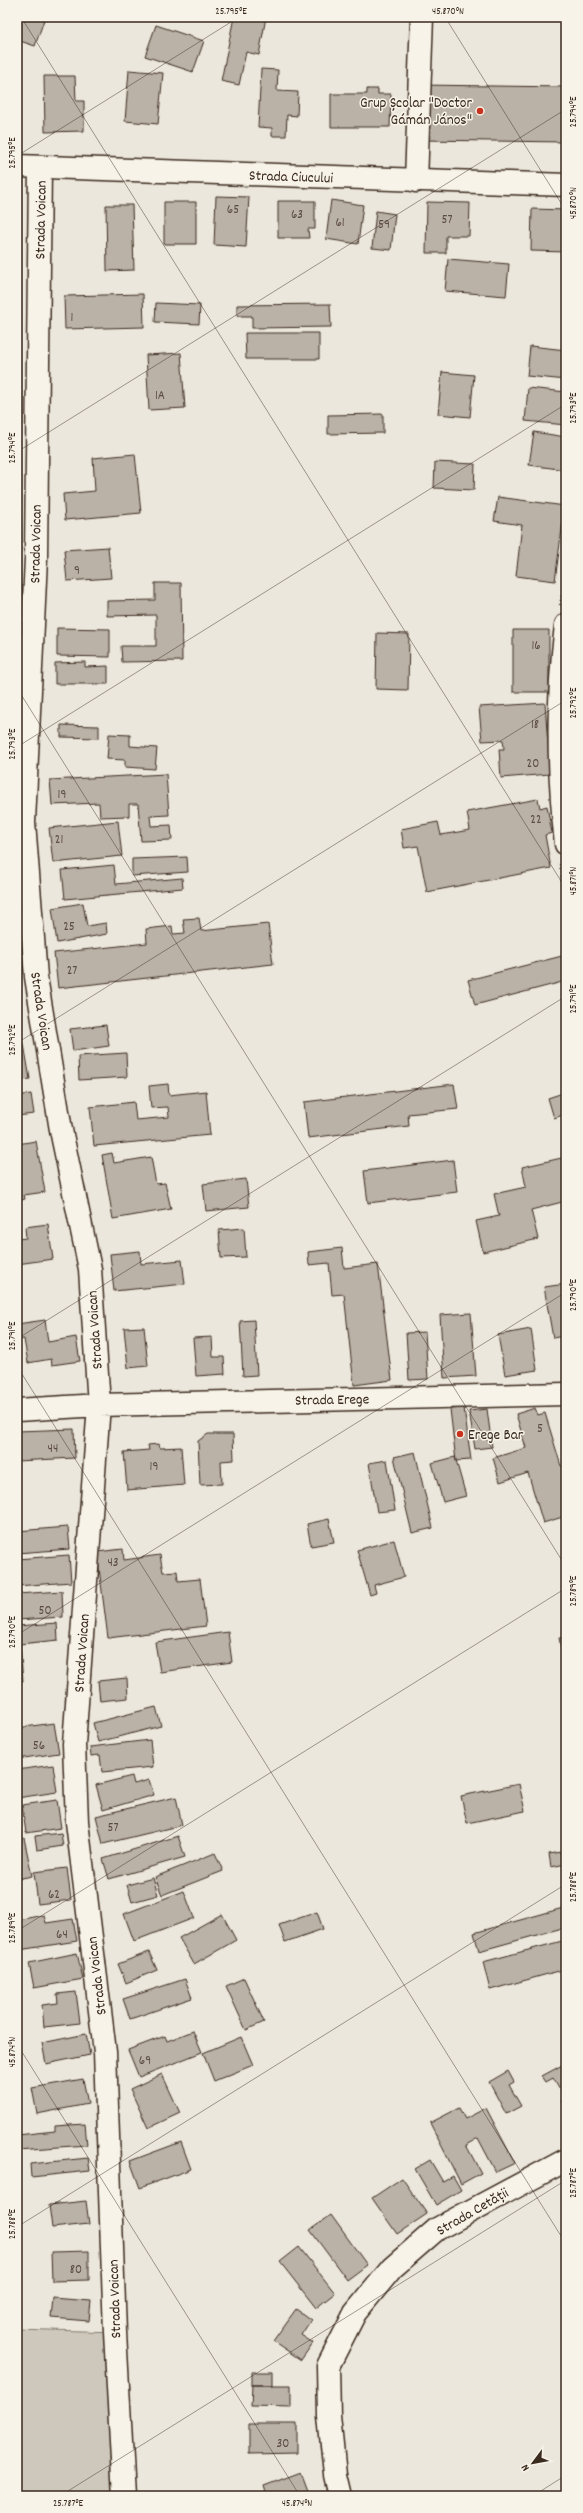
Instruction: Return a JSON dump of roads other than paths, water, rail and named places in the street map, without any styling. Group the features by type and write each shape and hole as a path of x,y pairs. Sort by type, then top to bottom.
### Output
{"street":[{"path":"416,181 422,17"},
{"name":"Strada Ciucului","path":"17,166 566,185"},
{"name":"Strada Voican","path":"40,167 36,558 24,822 36,977 61,1130 90,1269 99,1405 74,1744 77,1822 105,2052 115,2332 124,2496"},
{"path":"566,625 562,656 560,730 562,807 566,844"},
{"name":"Strada Erege","path":"17,1410 99,1405 566,1394"},
{"name":"Strada Cetății","path":"340,2496 335,2475 329,2416 328,2366 355,2313 392,2268 437,2229 566,2160"}],"place":[{"name":"Grup Școlar \"Doctor Gámán János\"","path":"480,111"},
{"name":"Erege Bar","path":"460,1434"}]}
